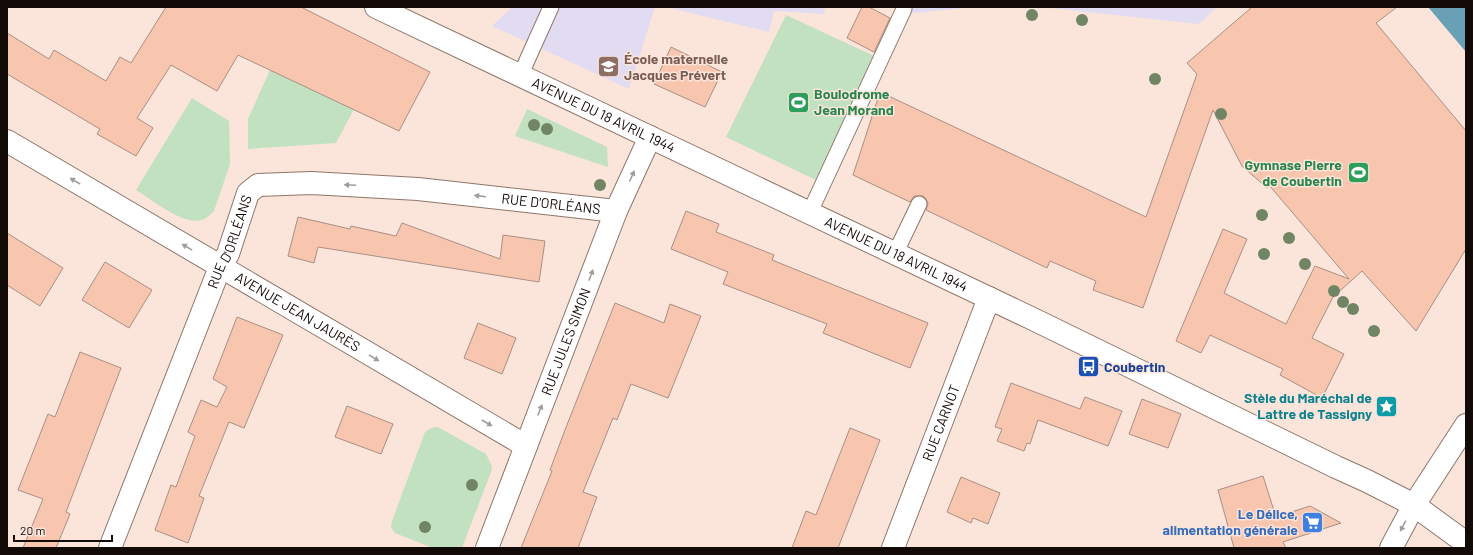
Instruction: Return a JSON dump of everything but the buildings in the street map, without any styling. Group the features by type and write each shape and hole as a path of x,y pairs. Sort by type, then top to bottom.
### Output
{"street":[{"name":"AVENUE DU 18 AVRIL 1944","path":"376,7 809,214 989,298 1367,481 1414,505 1466,543"},
{"name":"RUE JULES SIMON","path":"486,548 616,211 650,137"},
{"name":"AVENUE JEAN JAURÈS","path":"7,141 526,446"},
{"name":"RUE D'ORLÉANS","path":"110,548 220,267 228,254 248,194 258,185 311,183 418,189 616,211"},
{"name":"RUE CARNOT","path":"893,548 989,298"},
{"path":"1392,548 1414,505 1466,425"}],"lane":[{"path":"520,76 551,7"},
{"path":"809,214 904,9"},
{"path":"895,254 919,204"}],"shaded area":[{"name":"École maternelle Jacques Prévert","path":"512,7 655,7 629,89 492,26"},
{"name":"École maternelle Jacques Prévert","path":"666,7 825,7 824,14 774,11 769,32"},
{"path":"895,7 973,7 915,13"},
{"path":"1040,7 1217,7 1199,24"}],"green space":[{"name":"Boulodrome Jean Morand","path":"786,15 876,57 818,181 726,137"},
{"path":"270,70 354,109 336,143 248,149 248,119"},
{"path":"192,98 229,121 230,164 214,211 205,219 194,221 177,216 136,190"},
{"path":"527,109 607,147 608,167 515,136"},
{"path":"438,427 486,454 492,466 462,548 433,548 395,533 391,528 392,521 425,432 431,428"}],"water":[{"path":"1428,7 1466,7 1466,52"}],"place":[{"name":"École maternelle Jacques Prévert","path":"609,67"},
{"name":"Boulodrome Jean Morand","path":"799,102"},
{"name":"Gymnase Pierre de Coubertin","path":"1358,173"},
{"name":"Coubertin","path":"1088,367"},
{"name":"Stèle du Maréchal de Lattre de Tassigny","path":"1387,406"},
{"name":"Le Délice, alimentation générale","path":"1313,522"}]}
